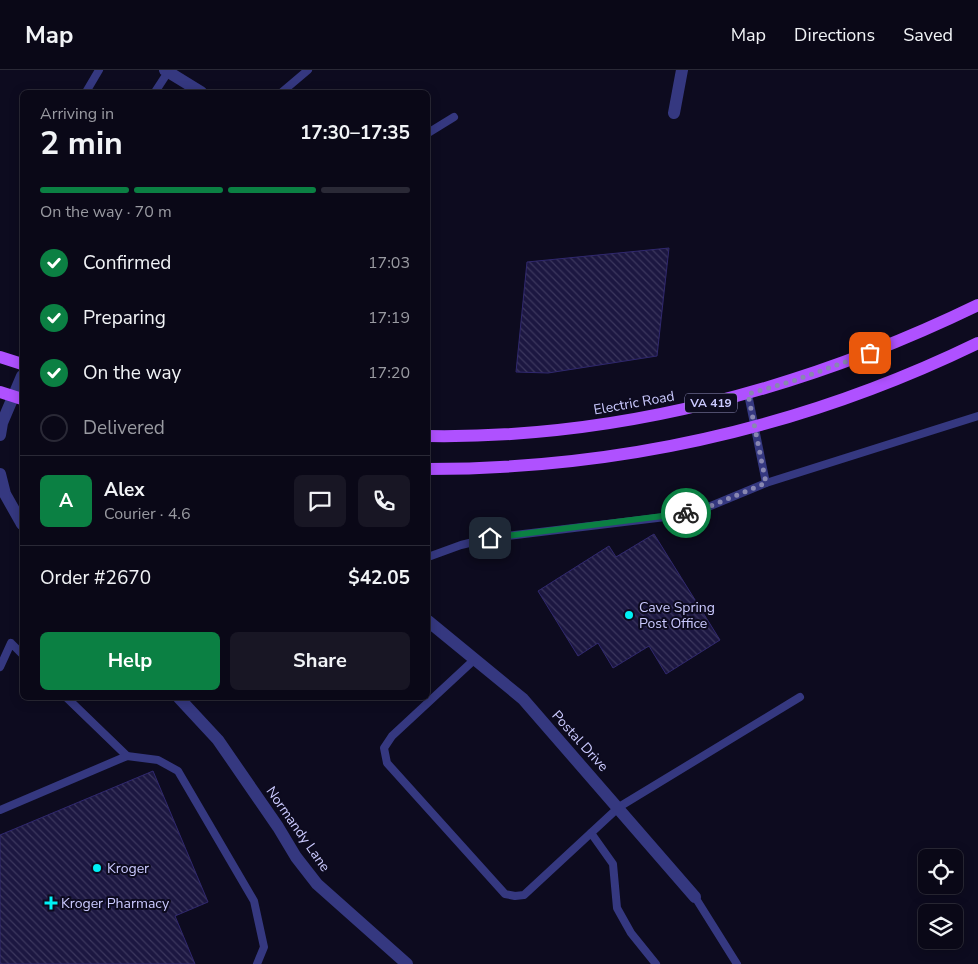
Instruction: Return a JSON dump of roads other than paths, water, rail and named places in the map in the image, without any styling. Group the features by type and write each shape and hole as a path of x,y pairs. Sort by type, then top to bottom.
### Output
{"main road":[{"name":"Electric Road","path":"430,436 544,431 599,425 669,413 748,394 852,360 925,330 978,304"},
{"name":"VA 419","path":"430,469 542,465 610,458 671,448 755,428 814,411 877,388 978,343"},
{"path":"0,357 20,363"},
{"path":"0,392 18,398"}],"street":[{"path":"674,113 682,70"},
{"path":"166,71 198,90"},
{"path":"0,435 2,423 18,398"},
{"path":"0,474 2,495 20,521"},
{"name":"Postal Drive","path":"430,623 523,699 619,807 695,897"},
{"name":"Normandy Lane","path":"181,700 218,740 278,827 296,857 317,884 406,964"}],"lane":[{"path":"87,90 99,70"},
{"path":"284,90 308,70"},
{"path":"156,90 166,71"},
{"path":"430,132 454,117"},
{"path":"748,394 766,483"},
{"path":"430,556 461,545 490,538 674,516 701,510 766,483 978,416"},
{"path":"0,667 11,643 20,652"},
{"path":"476,659 392,736 384,748 387,763 505,894 515,896 524,895 619,807 800,696"},
{"path":"69,700 127,756"},
{"path":"0,810 127,756 158,760 178,771 254,901 264,947 257,964"},
{"path":"591,833 612,864 617,908 631,933 656,964"},
{"path":"695,897 737,964"}],"place":[{"name":"Cave Spring Post Office","path":"629,615"},
{"name":"Kroger","path":"97,868"},
{"name":"Kroger Pharmacy","path":"51,903"}]}
